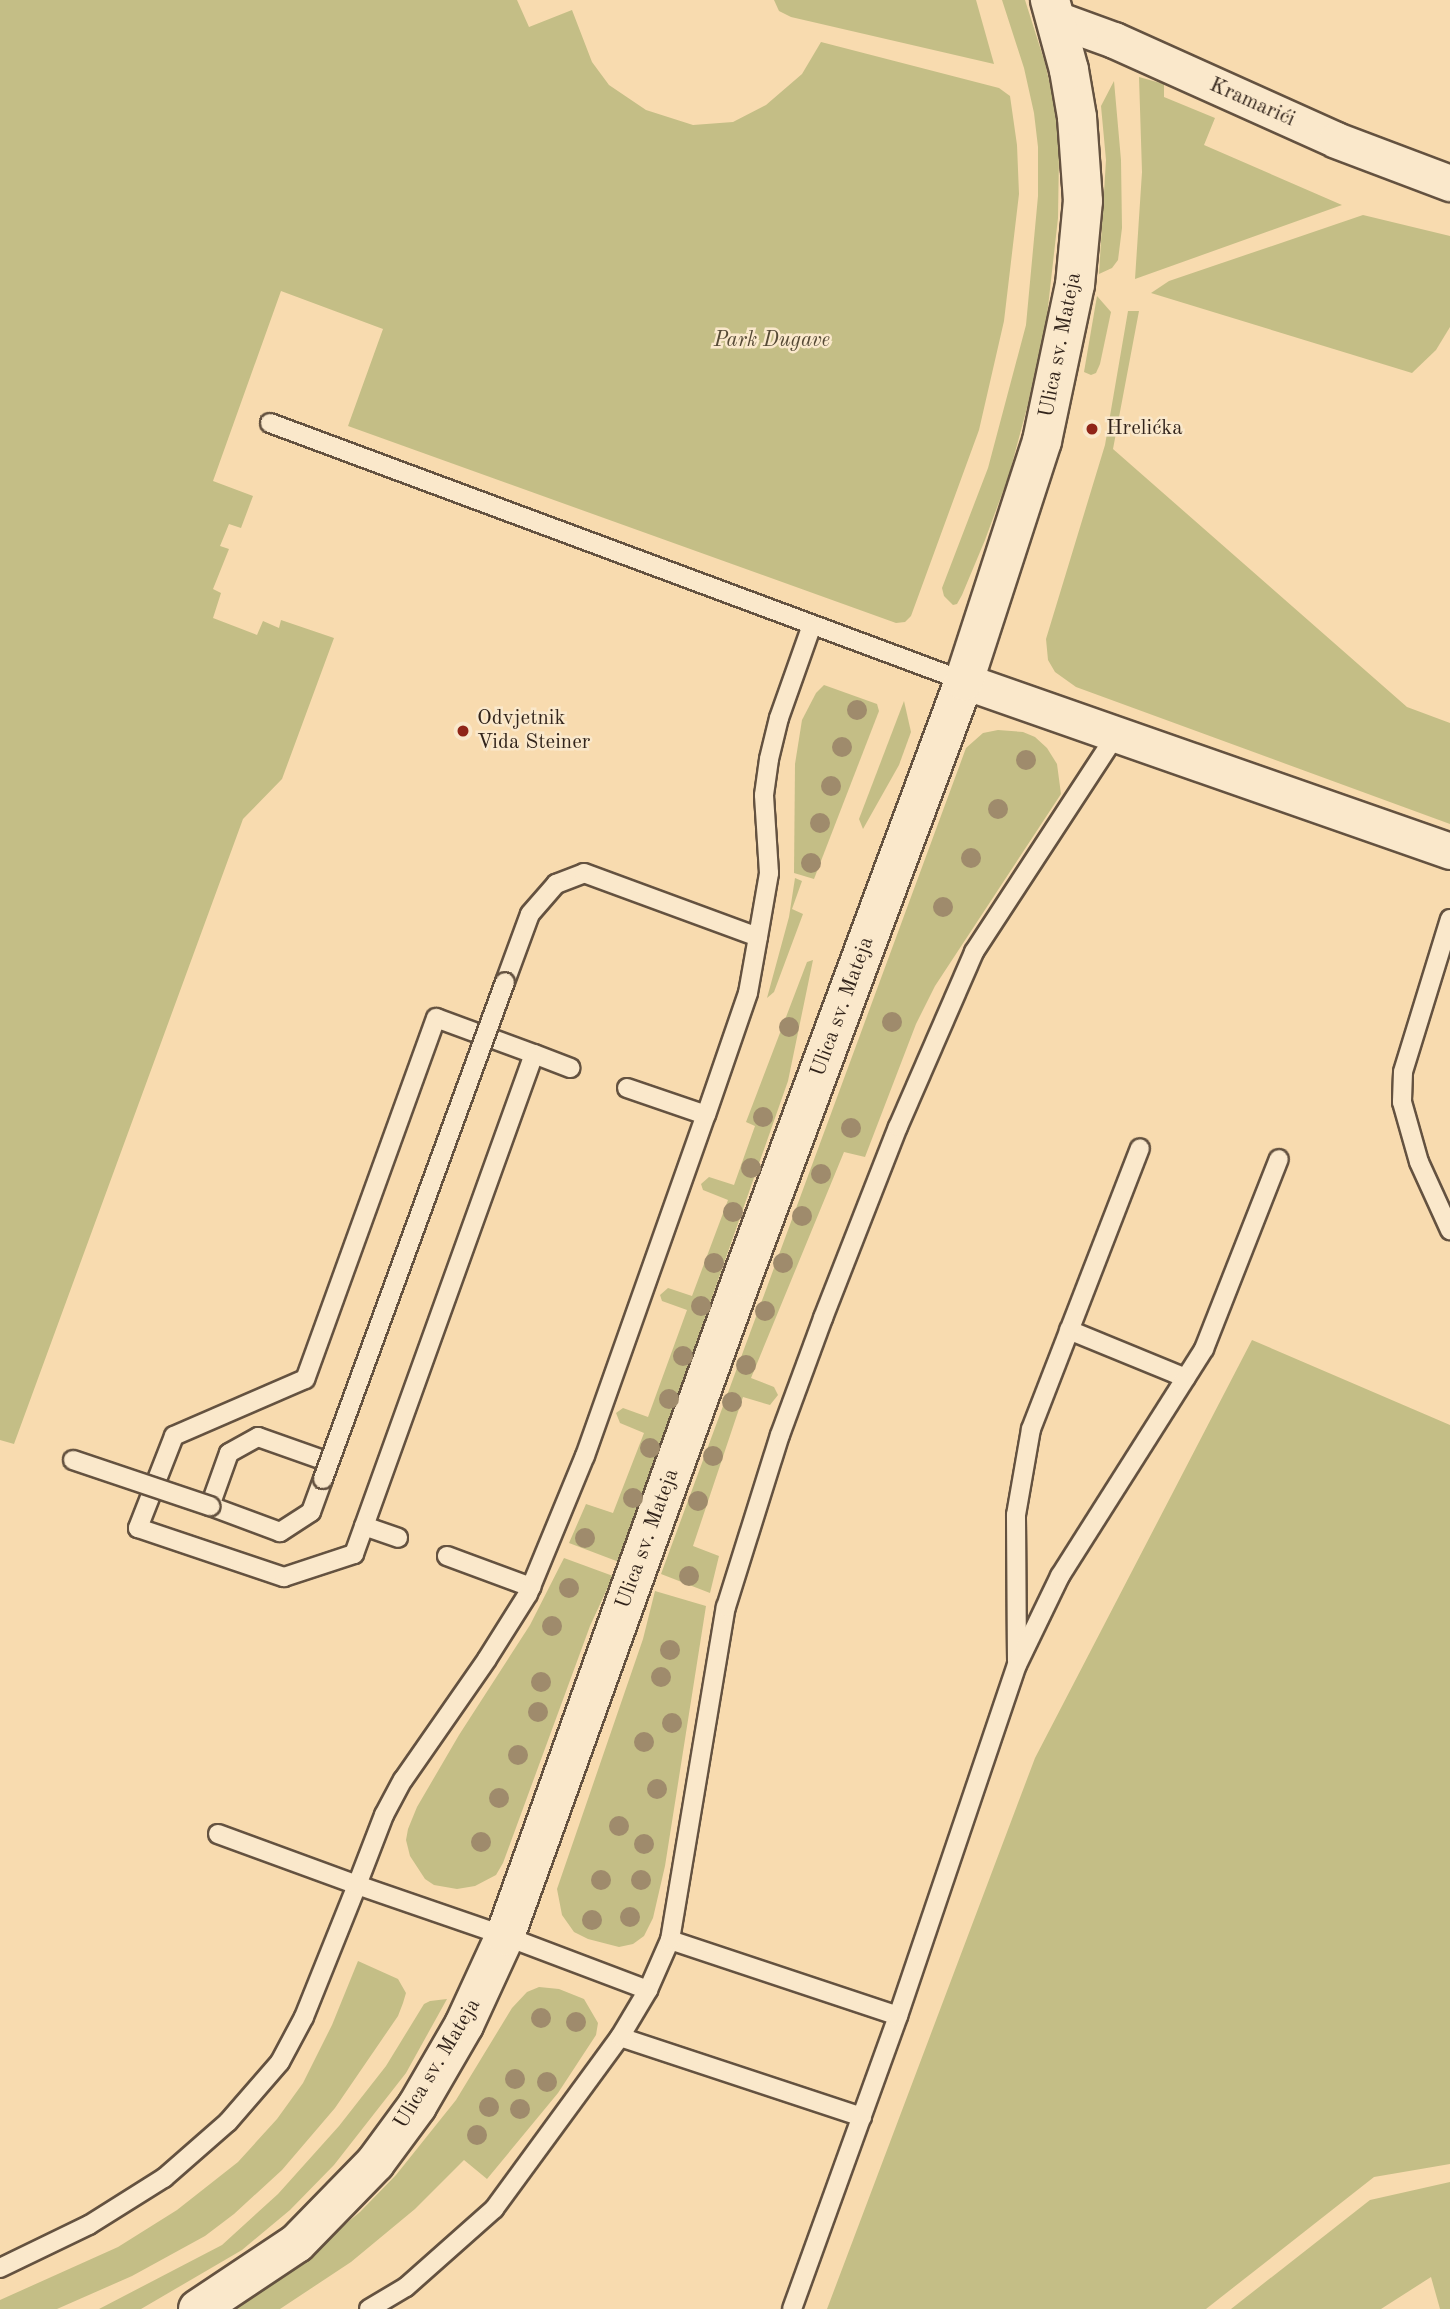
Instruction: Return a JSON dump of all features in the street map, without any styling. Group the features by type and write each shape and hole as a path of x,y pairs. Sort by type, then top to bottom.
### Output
{"street":[{"name":"Kramarići","path":"1053,9 1114,40 1336,140 1450,183"},
{"name":"Ulica sv. Mateja","path":"198,2309 297,2243 375,2163 417,2106 464,2025 505,1936 743,1278 964,681 1042,441 1061,363 1075,285 1083,201 1077,117 1053,9"},
{"path":"964,681 1450,851"}],"lane":[{"path":"270,424 964,681"},
{"path":"5,2261 89,2225 164,2179 228,2122 280,2062 304,2017 384,1815 403,1780 487,1659 530,1587 585,1456 748,993 769,873 764,795 769,759 779,718 812,625"},
{"path":"369,2309 406,2287 494,2209 620,2037 648,1990 670,1940 726,1607 780,1435 823,1318 898,1127 974,952 1118,733"},
{"path":"73,1460 280,1532 311,1512 530,914 556,884 584,873 758,937"},
{"path":"1450,919 1402,1072 1402,1102 1419,1162 1450,1230"},
{"path":"534,1054 355,1554 284,1577 138,1528 174,1436 305,1379 436,1018 534,1054 570,1068"},
{"path":"626,1088 706,1115"},
{"path":"1017,1665 1016,1515 1031,1429 1140,1148"},
{"path":"792,2309 898,2016 1017,1665 1060,1576 1204,1349 1279,1158"},
{"path":"1069,1330 1186,1378"},
{"path":"210,1506 229,1453 258,1437 329,1462"},
{"path":"364,1526 398,1538"},
{"path":"447,1556 530,1587"},
{"path":"219,1834 648,1990"},
{"path":"670,1940 898,2016"},
{"path":"620,2037 862,2117"}],"green space":[{"name":"Park Dugave","path":"0,0 517,0 529,27 572,10 592,62 609,85 646,110 693,125 733,122 766,105 802,74 821,42 999,88 1010,96 1017,145 1019,194 1004,321 979,430 911,616 905,622 896,623 348,426 383,329 281,291 213,481 253,496 241,528 229,524 220,546 229,549 213,589 221,593 213,618 257,635 263,621 279,628 281,620 334,638 282,779 243,819 14,1444 0,1440"},
{"path":"774,0 976,0 994,64 791,17 779,11"},
{"path":"1002,0 1025,0 1045,63 1055,107 1059,155 1058,218 1047,316 1009,475 962,595 957,604 953,605 944,596 942,588 988,468 1026,325 1038,196 1038,147 1034,113 1024,68"},
{"path":"1139,77 1164,84 1164,97 1215,118 1204,145 1342,205 1135,279 1142,172"},
{"path":"1114,81 1121,160 1122,228 1118,260 1112,268 1099,274 1106,160 1101,106"},
{"path":"1363,215 1450,236 1450,327 1436,350 1412,373 1151,293 1169,281"},
{"path":"1097,296 1111,312 1100,364 1096,373 1091,375 1084,372"},
{"path":"1128,311 1139,311 1113,449 1407,707 1450,723 1450,824 1076,687 1055,672 1048,660 1046,639 1105,445"},
{"path":"824,685 877,704 879,711 814,879 794,873 795,764 802,720 816,693"},
{"path":"904,701 911,732 899,765 863,829 859,819"},
{"path":"998,730 1023,732 1035,737 1047,748 1057,764 1061,794 935,986 916,1024 865,1157 844,1152 751,1378 774,1387 778,1395 770,1405 743,1397 693,1546 719,1556 710,1593 661,1574 966,748 983,733"},
{"path":"795,878 802,881 792,909 803,914 774,992 767,998 789,917"},
{"path":"813,960 788,1081 619,1562 569,1543 586,1504 613,1513 644,1433 620,1423 616,1413 623,1408 648,1417 687,1310 662,1301 660,1295 668,1288 692,1296 728,1200 703,1190 701,1184 709,1177 734,1185 755,1126 746,1122 807,962"},
{"path":"1252,1340 1450,1425 1450,2164 1374,2177 1206,2309 827,2309 1035,1758"},
{"path":"564,1558 613,1576 590,1626 503,1863 496,1875 475,1886 457,1889 434,1885 425,1879 410,1856 406,1840 408,1829 417,1807 459,1735 530,1625"},
{"path":"655,1591 706,1606 665,1866 653,1918 644,1936 633,1944 619,1947 588,1939 574,1932 562,1915 557,1889 643,1639"},
{"path":"358,1961 398,1979 406,1993 403,2003 398,2016 335,2108 282,2170 234,2214 205,2236 132,2276 57,2309 0,2309 0,2300 118,2247 177,2210 238,2162 277,2119 303,2083 332,2025"},
{"path":"539,1987 559,1989 584,1999 598,2023 596,2035 558,2093 487,2179 464,2160 415,2209 351,2262 280,2309 230,2309 313,2251 360,2212 396,2175 456,2100 512,2008 527,1992"},
{"path":"447,1999 406,2073 334,2165 290,2210 242,2250 141,2309 99,2309 222,2245 278,2194 339,2126 386,2066 424,2004"},
{"path":"1450,2182 1450,2309 1440,2309 1431,2277 1381,2309 1231,2309 1370,2200"}],"place":[{"name":"Hrelićka","path":"1092,429"},
{"name":"Odvjetnik Vida Steiner","path":"463,731"}]}
